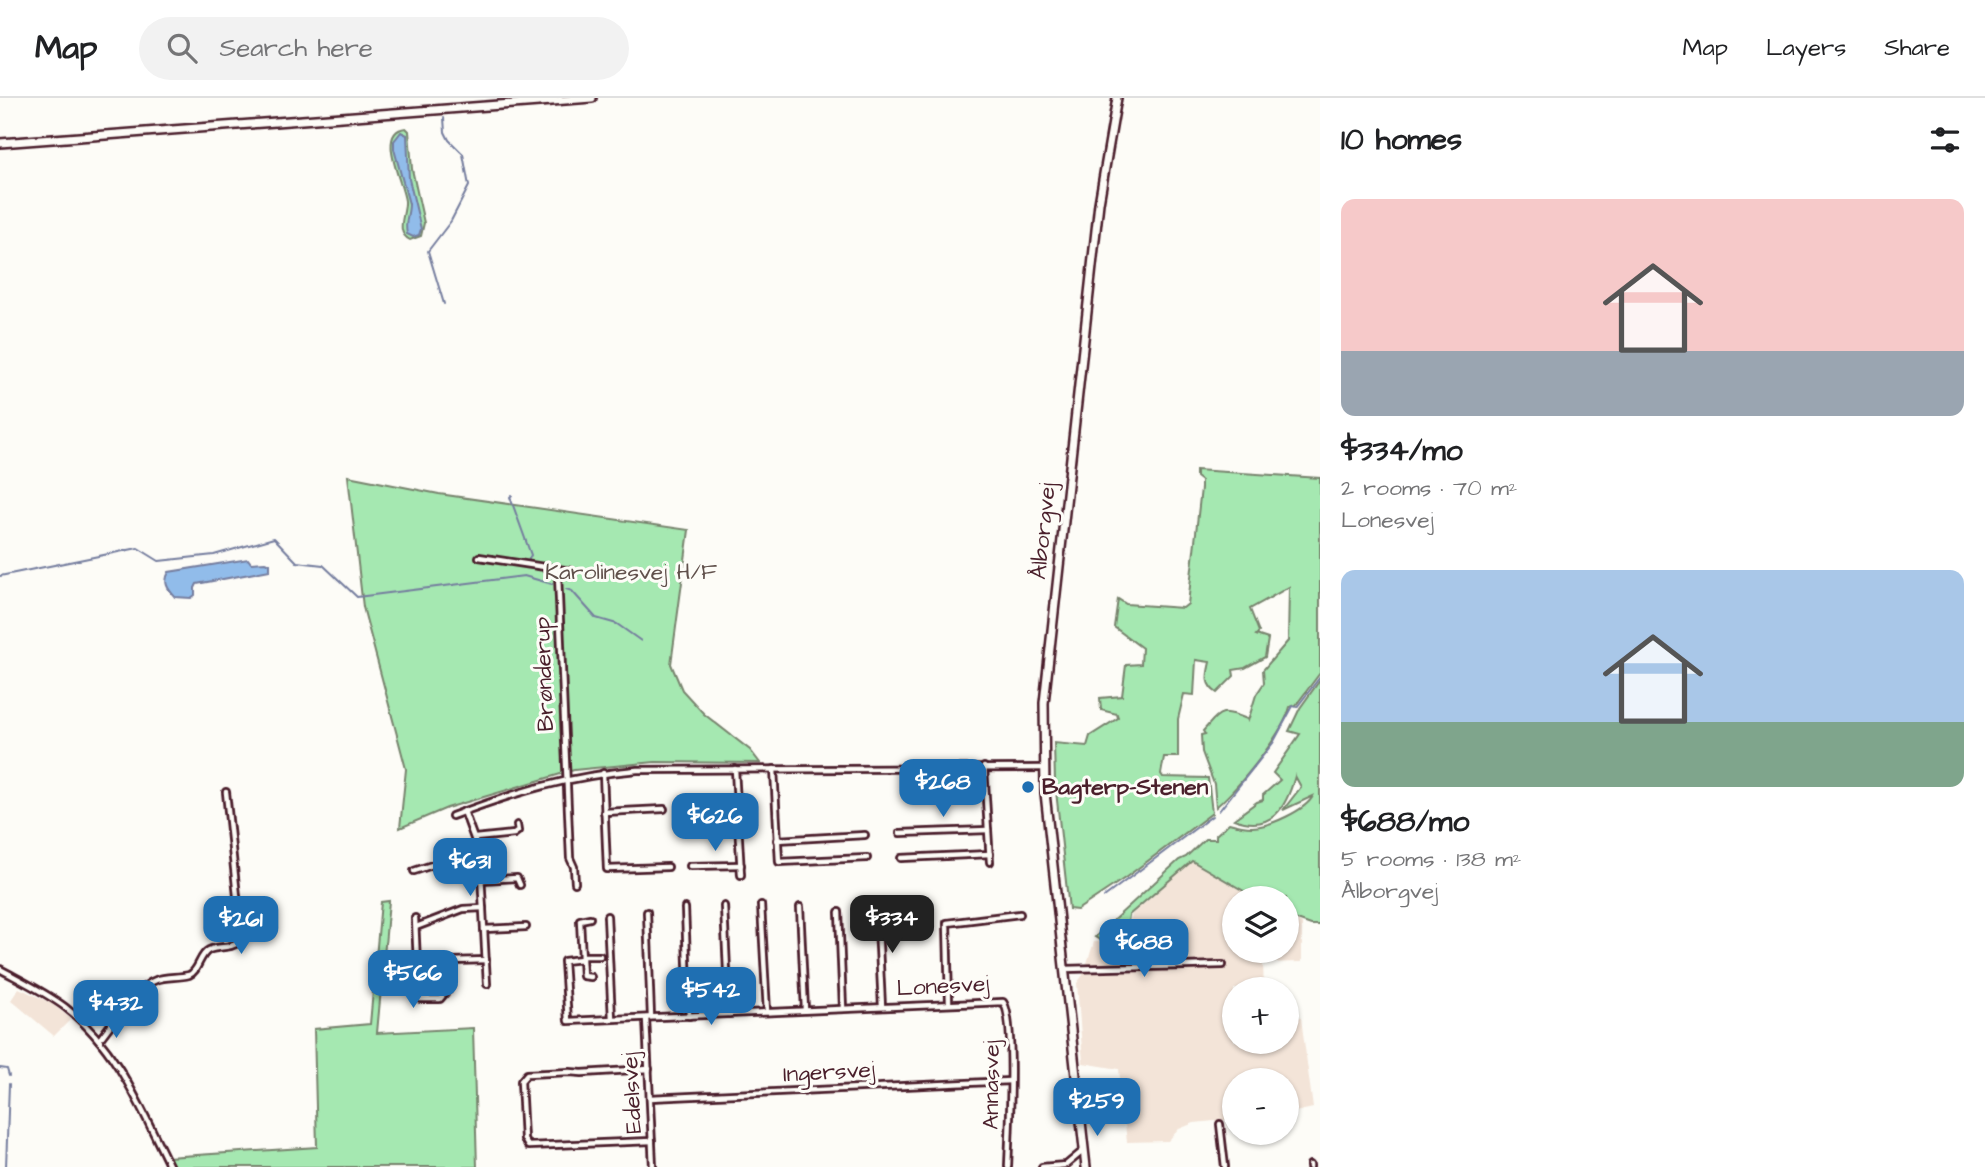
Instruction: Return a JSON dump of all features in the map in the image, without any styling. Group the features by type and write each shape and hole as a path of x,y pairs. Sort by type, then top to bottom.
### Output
{"main road":[{"path":"0,143 592,98"},
{"name":"Ålborgvej","path":"1086,1167 1044,768 1044,703 1083,342 1100,202 1117,98"}],"street":[{"path":"479,557 571,571"},
{"name":"Brønderup","path":"554,569 558,575 570,858 574,867 575,883"},
{"path":"984,767 990,862"},
{"path":"452,816 517,792 566,779 603,773 670,768 1044,768"},
{"path":"735,769 741,875"},
{"path":"774,769 780,863 867,858"},
{"path":"603,773 608,869 668,867"},
{"path":"99,1040 149,982 189,975 209,950 229,947 240,941 226,792"},
{"path":"688,808 737,806"},
{"path":"604,812 664,809"},
{"path":"464,811 475,838 482,880 487,984"},
{"path":"475,838 516,834 517,825"},
{"path":"900,834 988,830"},
{"path":"778,840 865,835"},
{"path":"414,871 478,850"},
{"path":"901,858 989,853"},
{"path":"690,866 741,864"},
{"path":"482,880 517,878 520,885"},
{"path":"761,905 767,1012"},
{"name":"Lonesvej","path":"877,905 882,1007"},
{"path":"724,906 729,1014"},
{"path":"800,907 805,1010"},
{"path":"416,927 463,909 483,908"},
{"path":"685,908 689,1016"},
{"path":"647,912 649,1018"},
{"path":"839,912 843,1008"},
{"path":"949,1003 947,923 1020,914"},
{"path":"607,916 612,1019"},
{"path":"590,918 580,920 583,975 591,977"},
{"path":"415,919 417,964 408,975 413,993 421,1000 439,999 450,987 450,966 453,961 486,960"},
{"path":"484,929 526,927"},
{"path":"582,958 600,956"},
{"name":"Lonesvej","path":"582,958 564,962 567,1019 571,1021 949,1003 1005,1003"},
{"path":"1065,970 1223,965"},
{"path":"0,969 64,1006 99,1040 129,1083 170,1167"},
{"name":"Annasvej","path":"1005,1003 1010,1082 1008,1167"},
{"name":"Edelsvej","path":"649,1018 653,1167"},
{"path":"649,1069 527,1074 521,1082 524,1139 528,1146 652,1141"},
{"name":"Ingersvej","path":"650,1098 1010,1082"},
{"path":"1220,1124 1225,1167"},
{"path":"1042,1167 1066,1165 1084,1150"}],"shaded area":[{"path":"1192,861 1235,886 1222,886 1222,963 1263,963 1264,977 1222,977 1222,1054 1299,1054 1299,1017 1313,1108 1299,1111 1299,1068 1222,1068 1222,1120 1194,1123 1179,1129 1168,1141 1127,1142 1119,1069 1083,1063 1077,983 1083,975 1094,942 1125,941 1132,914"},
{"path":"1299,922 1302,924 1302,962 1299,962"},
{"path":"19,988 51,1003 71,1019 54,1036 11,1000"}],"green space":[{"path":"406,128 409,131 412,169 424,223 421,236 410,240 405,236 402,227 405,201 392,148 392,138 397,131"},
{"path":"1196,470 1320,478 1320,673 1296,705 1290,707 1279,731 1259,760 1216,807 1214,784 1202,752 1201,735 1205,734 1203,731 1222,713 1231,713 1248,721 1256,695 1264,683 1263,670 1288,641 1289,587 1250,609 1259,632 1256,635 1268,639 1265,657 1245,668 1233,670 1234,676 1217,693 1208,683 1210,662 1196,660 1194,695 1184,694 1178,719 1178,757 1164,757 1161,774 1163,777 1208,778 1212,813 1125,878 1077,910 1069,909 1055,782 1054,743 1087,746 1090,736 1118,718 1117,714 1101,710 1100,698 1122,696 1126,665 1141,664 1142,648 1114,627 1118,599 1126,604 1183,608 1188,604 1201,488"},
{"name":"Karolinesvej H/F","path":"348,476 439,494 689,530 671,664 682,690 704,714 750,750 760,763 655,762 574,770 447,808 400,828 406,769 363,607"},
{"path":"1320,680 1320,925 1299,921 1299,886 1235,886 1192,861 1129,915 1127,931 1122,933 1116,929 1100,940 1095,937 1179,860 1205,839 1216,839 1216,835 1229,823 1252,827 1268,824 1295,812 1309,801 1313,796 1283,810 1301,787 1295,776 1282,807 1268,820 1258,823 1234,819 1263,800 1263,795 1280,780 1273,773 1300,734 1289,731 1300,708"},
{"path":"389,901 377,1033 473,1028 477,1167 173,1167 168,1157 317,1147 314,1029 370,1024 381,902"}],"water":[{"path":"401,132 407,135 409,179 421,229 419,235 413,237 407,234 409,204 394,149 394,141"},
{"path":"248,559 251,563 270,564 270,570 197,584 195,595 191,598 175,597 167,585 169,572"}],"waterway":[{"path":"444,118 445,132 449,140 463,154 469,186 451,221 428,251 444,304"},
{"path":"512,495 510,497 531,555 529,559"},
{"path":"0,576 138,548 159,561 214,555 274,538 297,562 323,565 357,597 524,576 552,584"},
{"path":"566,589 572,591 596,618 617,624 641,641"},
{"path":"1219,811 1273,743 1293,706 1297,707 1320,677"},
{"path":"1104,897 1212,816"},
{"path":"0,1068 7,1069 9,1076"},
{"path":"6,1167 9,1084"}],"place":[{"name":"Bagterp-Stenen","path":"1028,787"}]}
